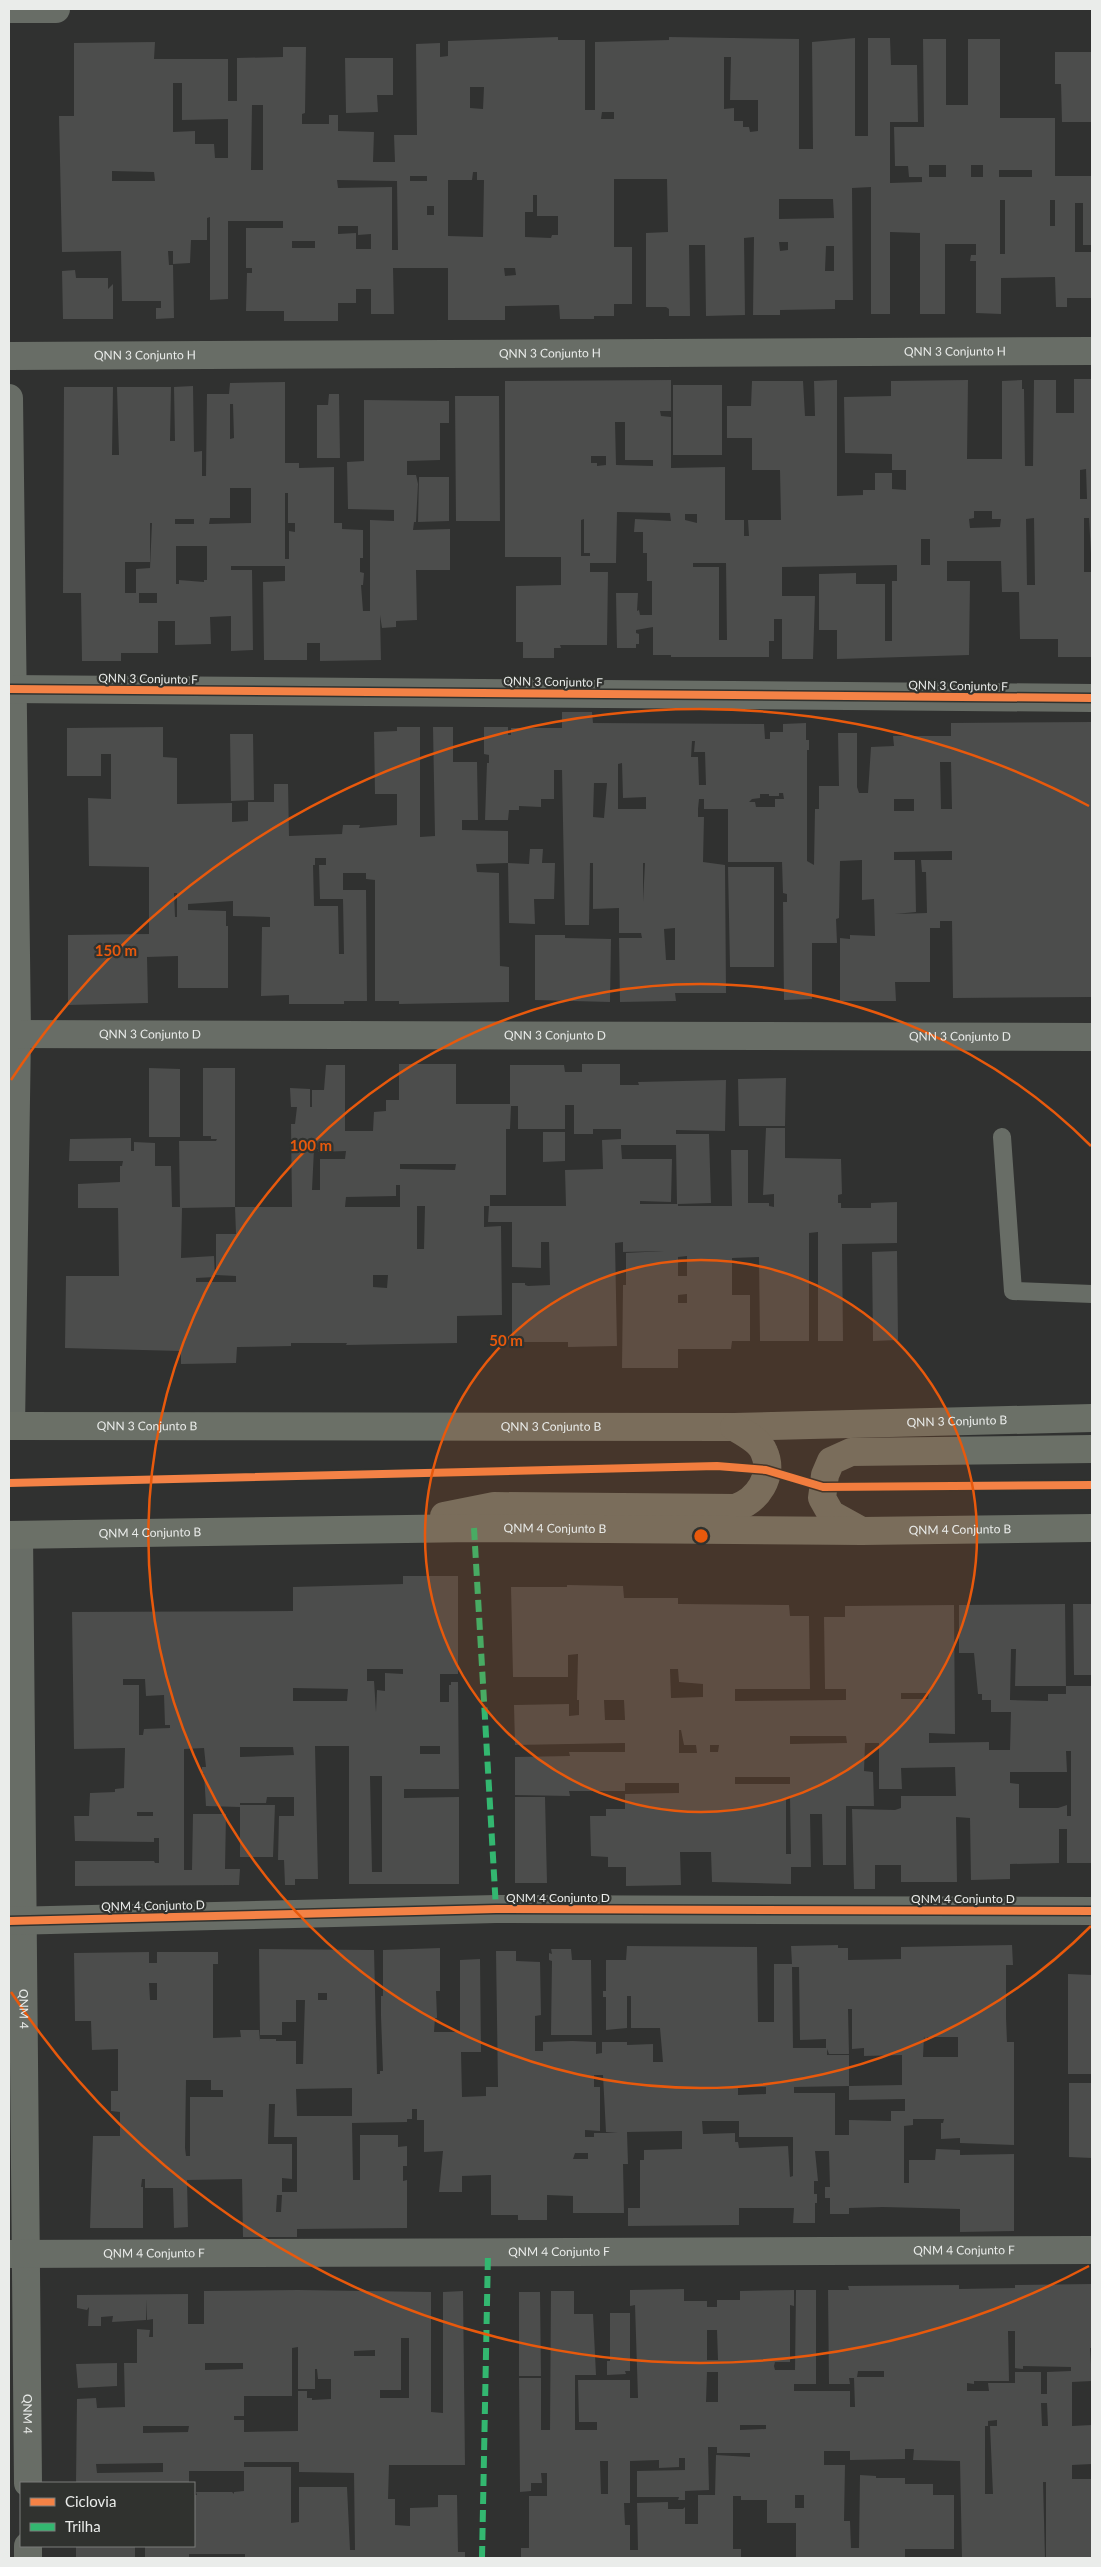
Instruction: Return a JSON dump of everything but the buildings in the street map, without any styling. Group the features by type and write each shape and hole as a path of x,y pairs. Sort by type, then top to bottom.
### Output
{"main road":[{"name":"QNN 3 Conjunto B","path":"10,1426 734,1427 1092,1418"},
{"path":"376,1529 494,1506 735,1508 748,1504 757,1495 764,1483 766,1470 764,1452 754,1440 734,1427"},
{"path":"862,1531 831,1514 822,1498 825,1475 831,1461 852,1452 1092,1449"},
{"name":"QNM 4 Conjunto B","path":"14,1535 474,1528 862,1531 1092,1528"}],"street":[{"path":"9,9 56,9"},
{"name":"QNN 3 Conjunto H","path":"9,356 1092,351"},
{"path":"9,398 13,1034 10,1426"},
{"name":"QNN 3 Conjunto F","path":"11,689 1092,698"},
{"name":"QNN 3 Conjunto D","path":"13,1034 1092,1037"},
{"name":"QNM 4","path":"14,1535 18,2254 28,2482"},
{"name":"QNM 4 Conjunto D","path":"16,1921 496,1909 1092,1910"},
{"name":"QNM 4 Conjunto F","path":"18,2254 1092,2250"}],"lane":[{"path":"1002,1137 1013,1291 1092,1294"}],"marked path":[{"path":"474,1528 496,1909"},
{"path":"482,2558 488,2252"}],"cycle path":[{"path":"9,689 1092,698"},
{"path":"9,1483 717,1466 766,1470 823,1487 1092,1485"},
{"path":"9,1921 496,1909 1092,1911"}]}
